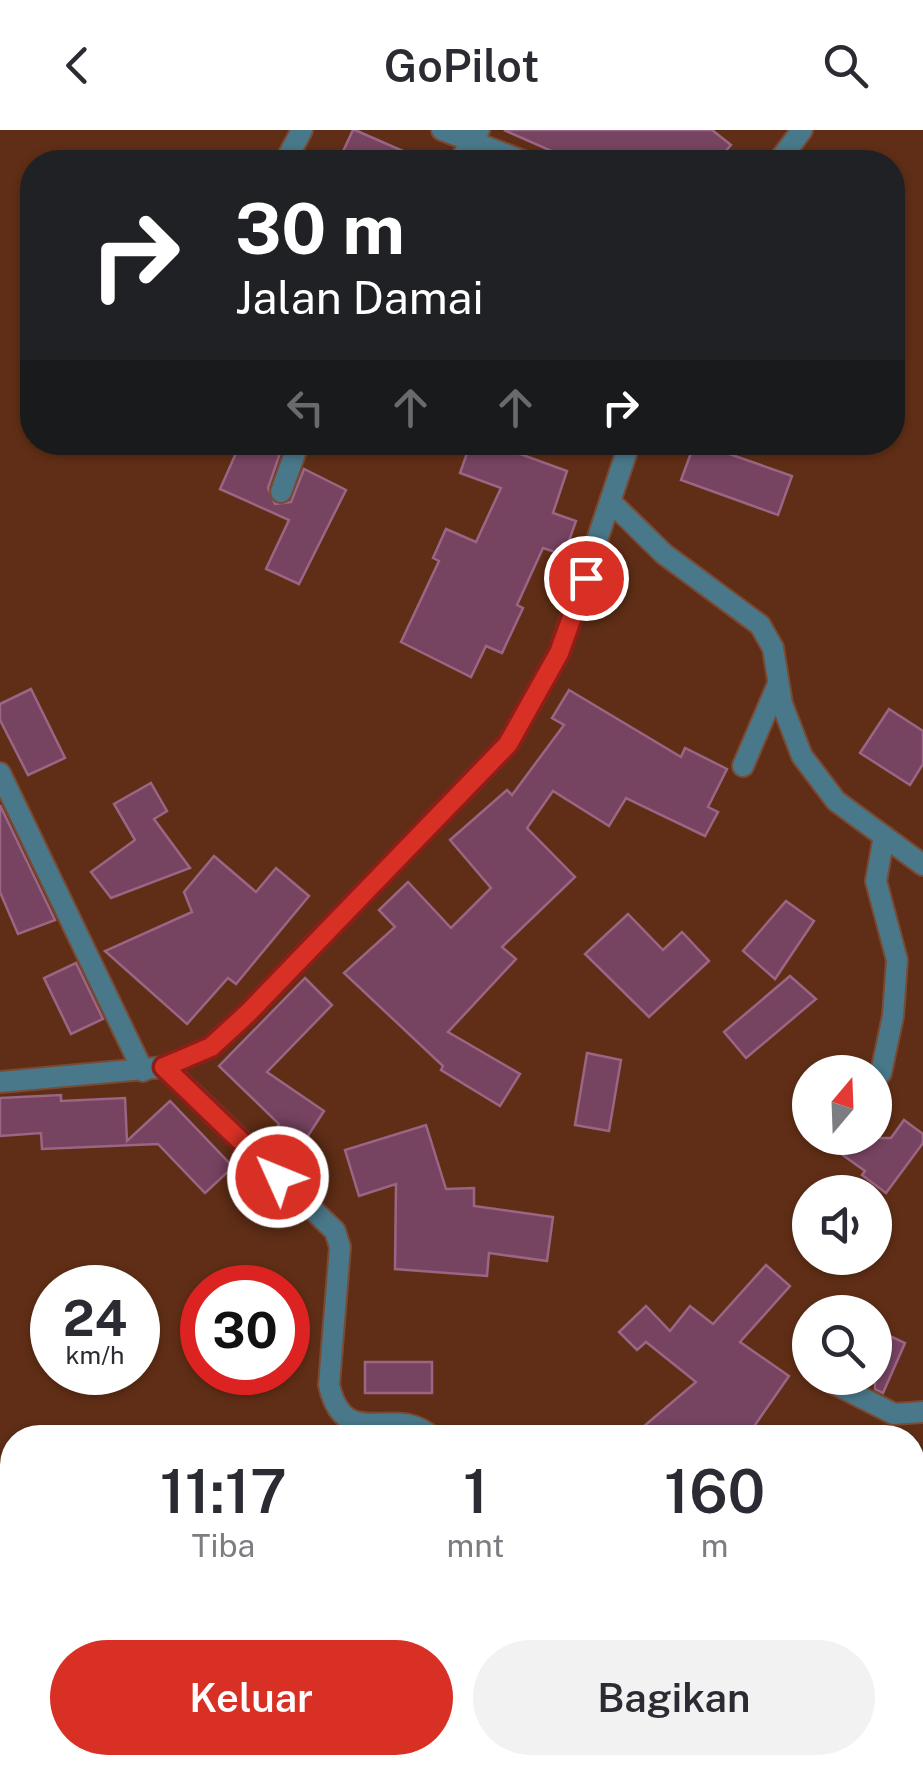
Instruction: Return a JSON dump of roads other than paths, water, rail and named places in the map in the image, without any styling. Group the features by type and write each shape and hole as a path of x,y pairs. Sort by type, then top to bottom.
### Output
{"street":[{"path":"442,130 474,136 502,150"},
{"path":"281,492 294,455"},
{"path":"0,1082 154,1069 211,1047 248,1013 508,744 559,653 626,455"},
{"path":"612,502 664,554 760,625 773,648 778,682 802,756 836,800 923,865"},
{"path":"743,766 778,682"},
{"path":"0,773 154,1069 335,1232 339,1276 329,1385 334,1406 347,1420 364,1425 415,1425"},
{"path":"884,836 876,881 897,960 893,1016 885,1055"},
{"path":"856,1395 894,1414 923,1412"}]}
